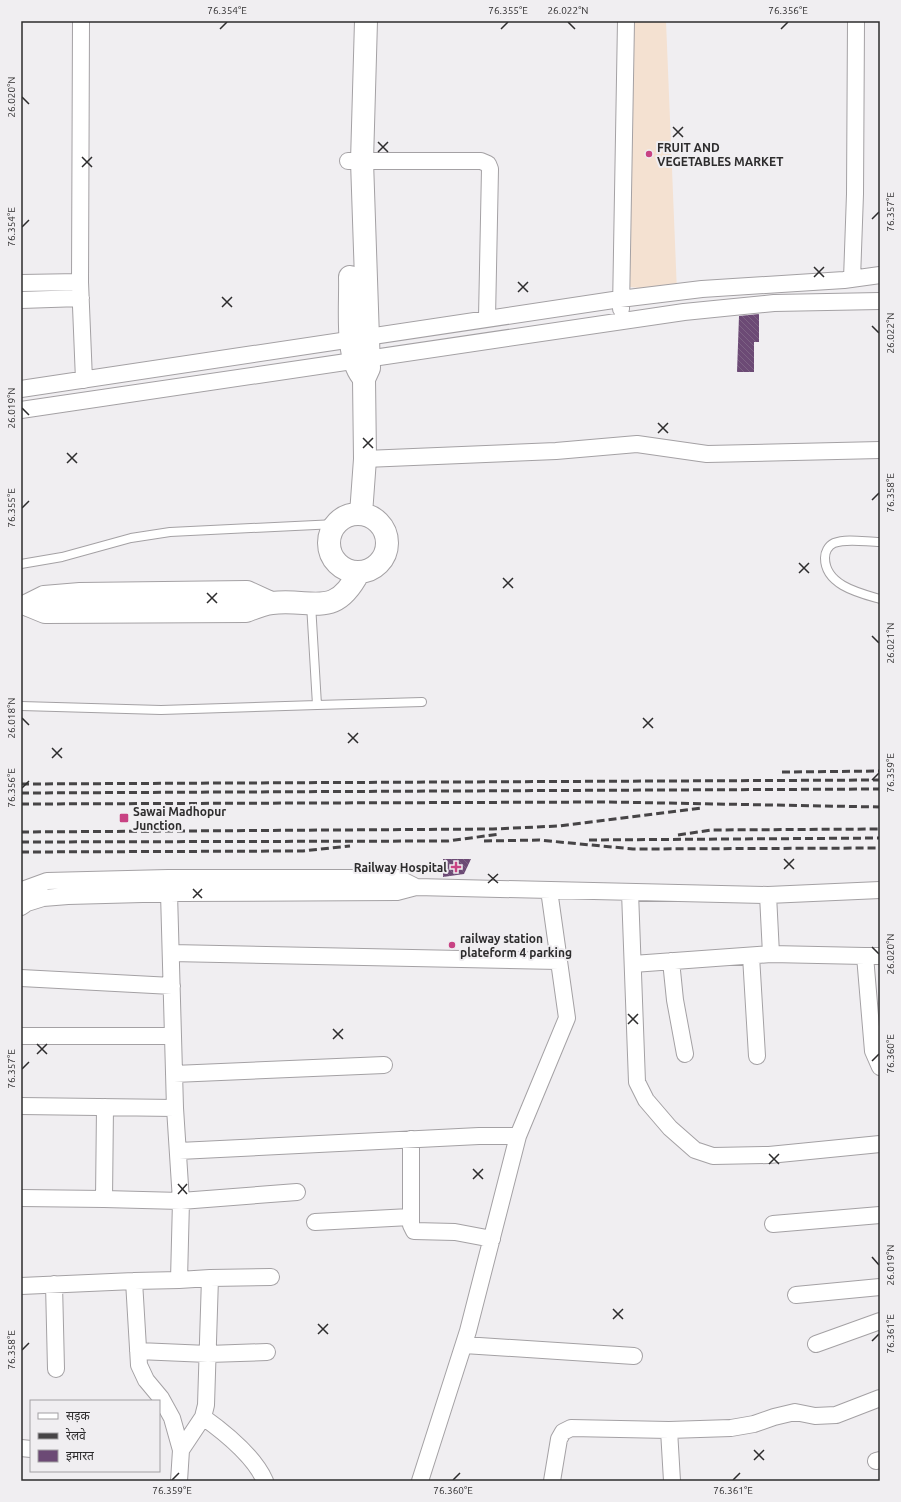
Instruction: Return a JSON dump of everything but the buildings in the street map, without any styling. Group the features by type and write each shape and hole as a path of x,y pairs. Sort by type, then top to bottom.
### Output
{"street":[{"path":"81,21 80,290 84,380"},
{"path":"352,21 360,349 357,369 364,379 364,459 361,514"},
{"path":"355,161 366,21"},
{"path":"622,320 620,299 626,21"},
{"path":"844,300 848,280 855,194 856,21"},
{"path":"355,161 481,161 488,164 490,169 487,318"},
{"path":"21,410 360,349 487,318 702,289 848,280 880,275"},
{"path":"21,283 80,290"},
{"path":"21,300 80,290"},
{"path":"21,389 84,380 684,312 774,303 844,300 880,301"},
{"path":"364,459 556,451 637,444 707,454 880,450"},
{"path":"361,514 371,517 379,522 384,530 387,545 383,558 376,566 368,570 358,572 349,571 341,566 334,560 330,551 329,542 331,532 336,524 343,518 361,514"},
{"path":"25,606 44,597 80,594 215,592 247,592 271,603 329,604 342,597 350,588 358,572"},
{"path":"21,892 25,888 47,881 168,878 398,878 416,888"},
{"path":"21,907 27,903 43,898 169,893 397,892 416,888 768,894 880,890"},
{"path":"420,1481 464,1344 518,1136 567,1018 549,890"},
{"path":"630,892 637,1082 646,1100 670,1128 694,1150 713,1156 769,1155 880,1144"},
{"path":"169,893 175,1108 179,1151 181,1201 179,1280"},
{"path":"768,894 771,954"},
{"path":"171,953 559,961"},
{"path":"633,964 771,954 872,956 873,1051 880,1067"},
{"path":"751,956 757,1056"},
{"path":"671,961 675,1000 685,1054"},
{"path":"21,978 172,986"},
{"path":"21,1036 173,1036"},
{"path":"174,1074 384,1065"},
{"path":"21,1106 175,1108"},
{"path":"104,1199 105,1107"},
{"path":"179,1151 478,1136 518,1136"},
{"path":"411,1139 410,1217 411,1225 414,1231 455,1232 492,1239"},
{"path":"21,1198 181,1201 297,1192"},
{"path":"774,1224 880,1215"},
{"path":"315,1222 410,1217"},
{"path":"21,1286 271,1277"},
{"path":"181,1450 203,1417 206,1405 210,1278"},
{"path":"134,1281 139,1365 146,1380 161,1398 172,1418 181,1450 180,1481"},
{"path":"54,1284 56,1369"},
{"path":"796,1295 880,1287"},
{"path":"816,1344 880,1321"},
{"path":"464,1344 634,1356"},
{"path":"138,1350 208,1354 267,1352"},
{"path":"552,1481 559,1439 563,1432 571,1428 669,1430 746,1425 795,1412 815,1416 836,1415 880,1398"},
{"path":"203,1417 223,1431 265,1481"},
{"path":"669,1430 672,1481"}],"lane":[{"path":"21,564 62,557 131,538 170,532 336,524"},
{"path":"880,542 842,541 832,544 826,549 825,556 826,569 838,583 860,594 880,599"},
{"path":"311,604 317,705"},
{"path":"21,706 161,710 422,702"}],"shaded area":[{"name":"FRUIT AND VEGETABLES MARKET","path":"634,21 666,21 677,292 620,286"}],"railway":[{"path":"782,772 880,771"},
{"path":"21,784 880,780"},
{"path":"21,793 880,789"},
{"path":"21,804 609,802 880,807"},
{"path":"21,832 493,829 558,826 702,808"},
{"path":"678,835 712,830 880,829"},
{"path":"21,842 448,841 500,834"},
{"path":"589,840 880,838"},
{"path":"484,841 539,840 633,849 880,848"},
{"path":"21,852 303,851 350,846"}],"place":[{"name":"FRUIT AND VEGETABLES MARKET","path":"649,154"},
{"name":"Sawai Madhopur Junction","path":"124,818"},
{"name":"Railway Hospital","path":"456,867"},
{"name":"railway station plateform 4 parking","path":"452,945"}]}
